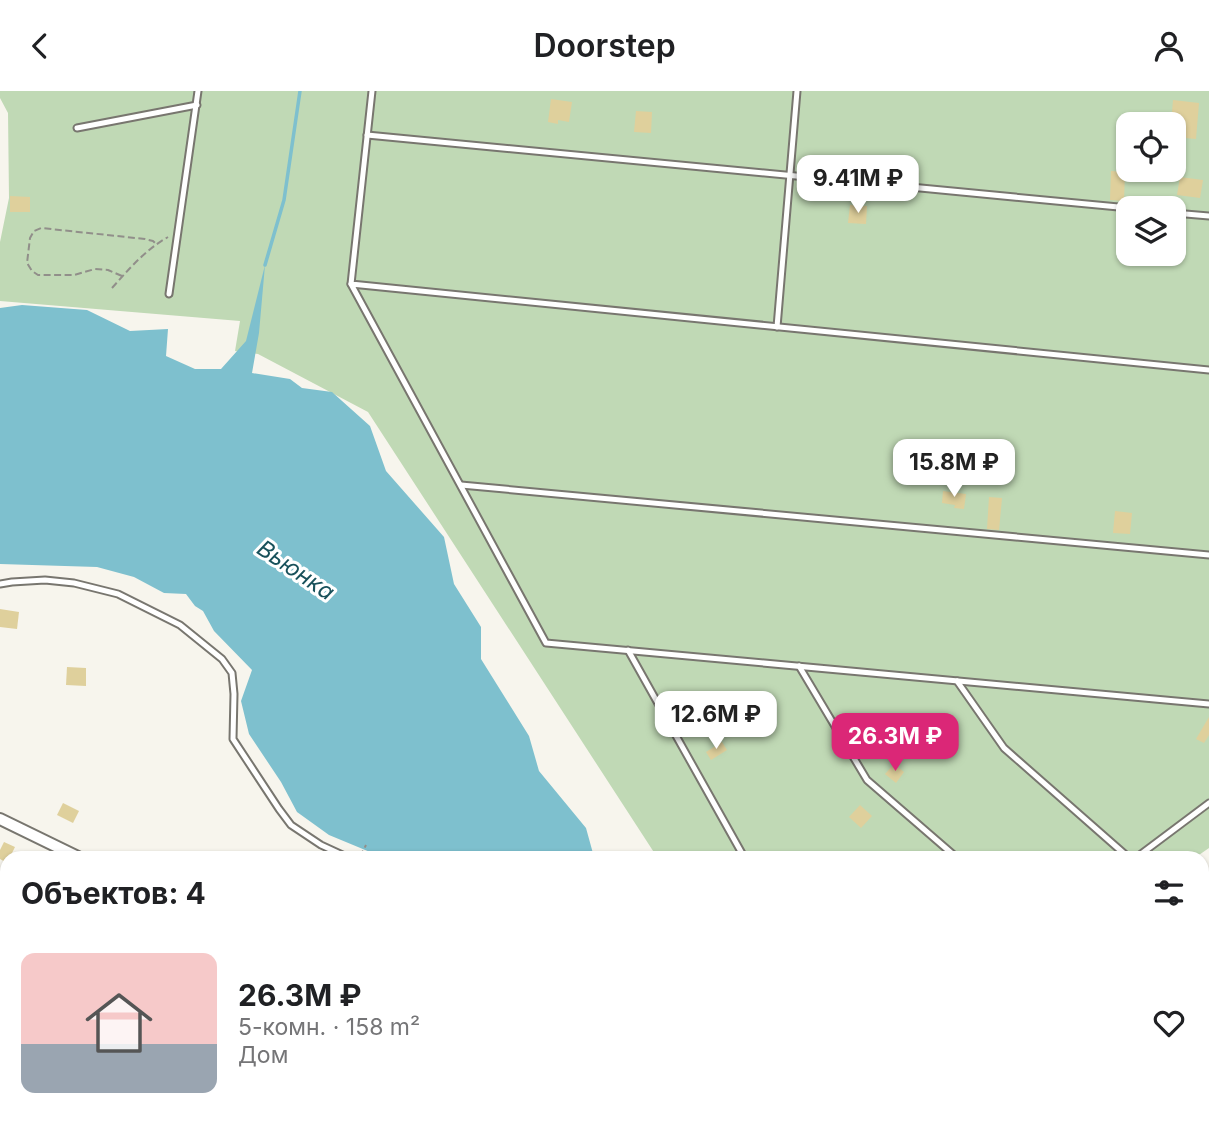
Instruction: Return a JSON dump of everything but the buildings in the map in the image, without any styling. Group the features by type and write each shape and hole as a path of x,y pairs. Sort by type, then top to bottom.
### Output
{"street":[{"path":"0,819 66,851"}],"lane":[{"path":"169,294 198,91"},
{"path":"372,91 351,285 546,643 1209,705"},
{"path":"777,327 797,91"},
{"path":"77,128 197,105"},
{"path":"367,135 1116,207"},
{"path":"1186,214 1209,216"},
{"path":"351,285 1209,370"},
{"path":"461,485 1209,555"},
{"path":"0,584 44,580 74,583 118,594 180,625 222,659 232,673 233,739 279,809 291,825 334,851"},
{"path":"628,650 741,851"},
{"path":"799,666 867,780 949,851"},
{"path":"957,681 1004,748 1121,851"},
{"path":"1145,851 1209,803"}],"path":[{"path":"122,276 108,270 95,269 74,275 38,275 27,263 30,238 34,231 41,228 145,239 156,244"},
{"path":"112,288 135,262 156,244 178,234"},
{"path":"363,851 366,845"}],"green space":[{"path":"0,91 1209,91 1209,848 1205,851 653,851 368,412 258,354 235,351 240,321 0,301 0,242 9,198 8,113 0,98"}],"water":[{"name":"Вьюнка","path":"265,265 259,333 252,373 290,379 302,388 332,392 370,426 386,471 444,537 454,584 481,627 481,659 529,736 539,771 586,828 592,851 368,851 329,835 297,812 249,734 241,701 252,670 214,631 203,611 195,606 186,594 164,593 134,577 97,567 0,564 0,308 22,305 87,310 130,331 168,329 166,356 195,369 221,369 246,341"}],"waterway":[{"path":"265,265 284,200 300,91"}]}
